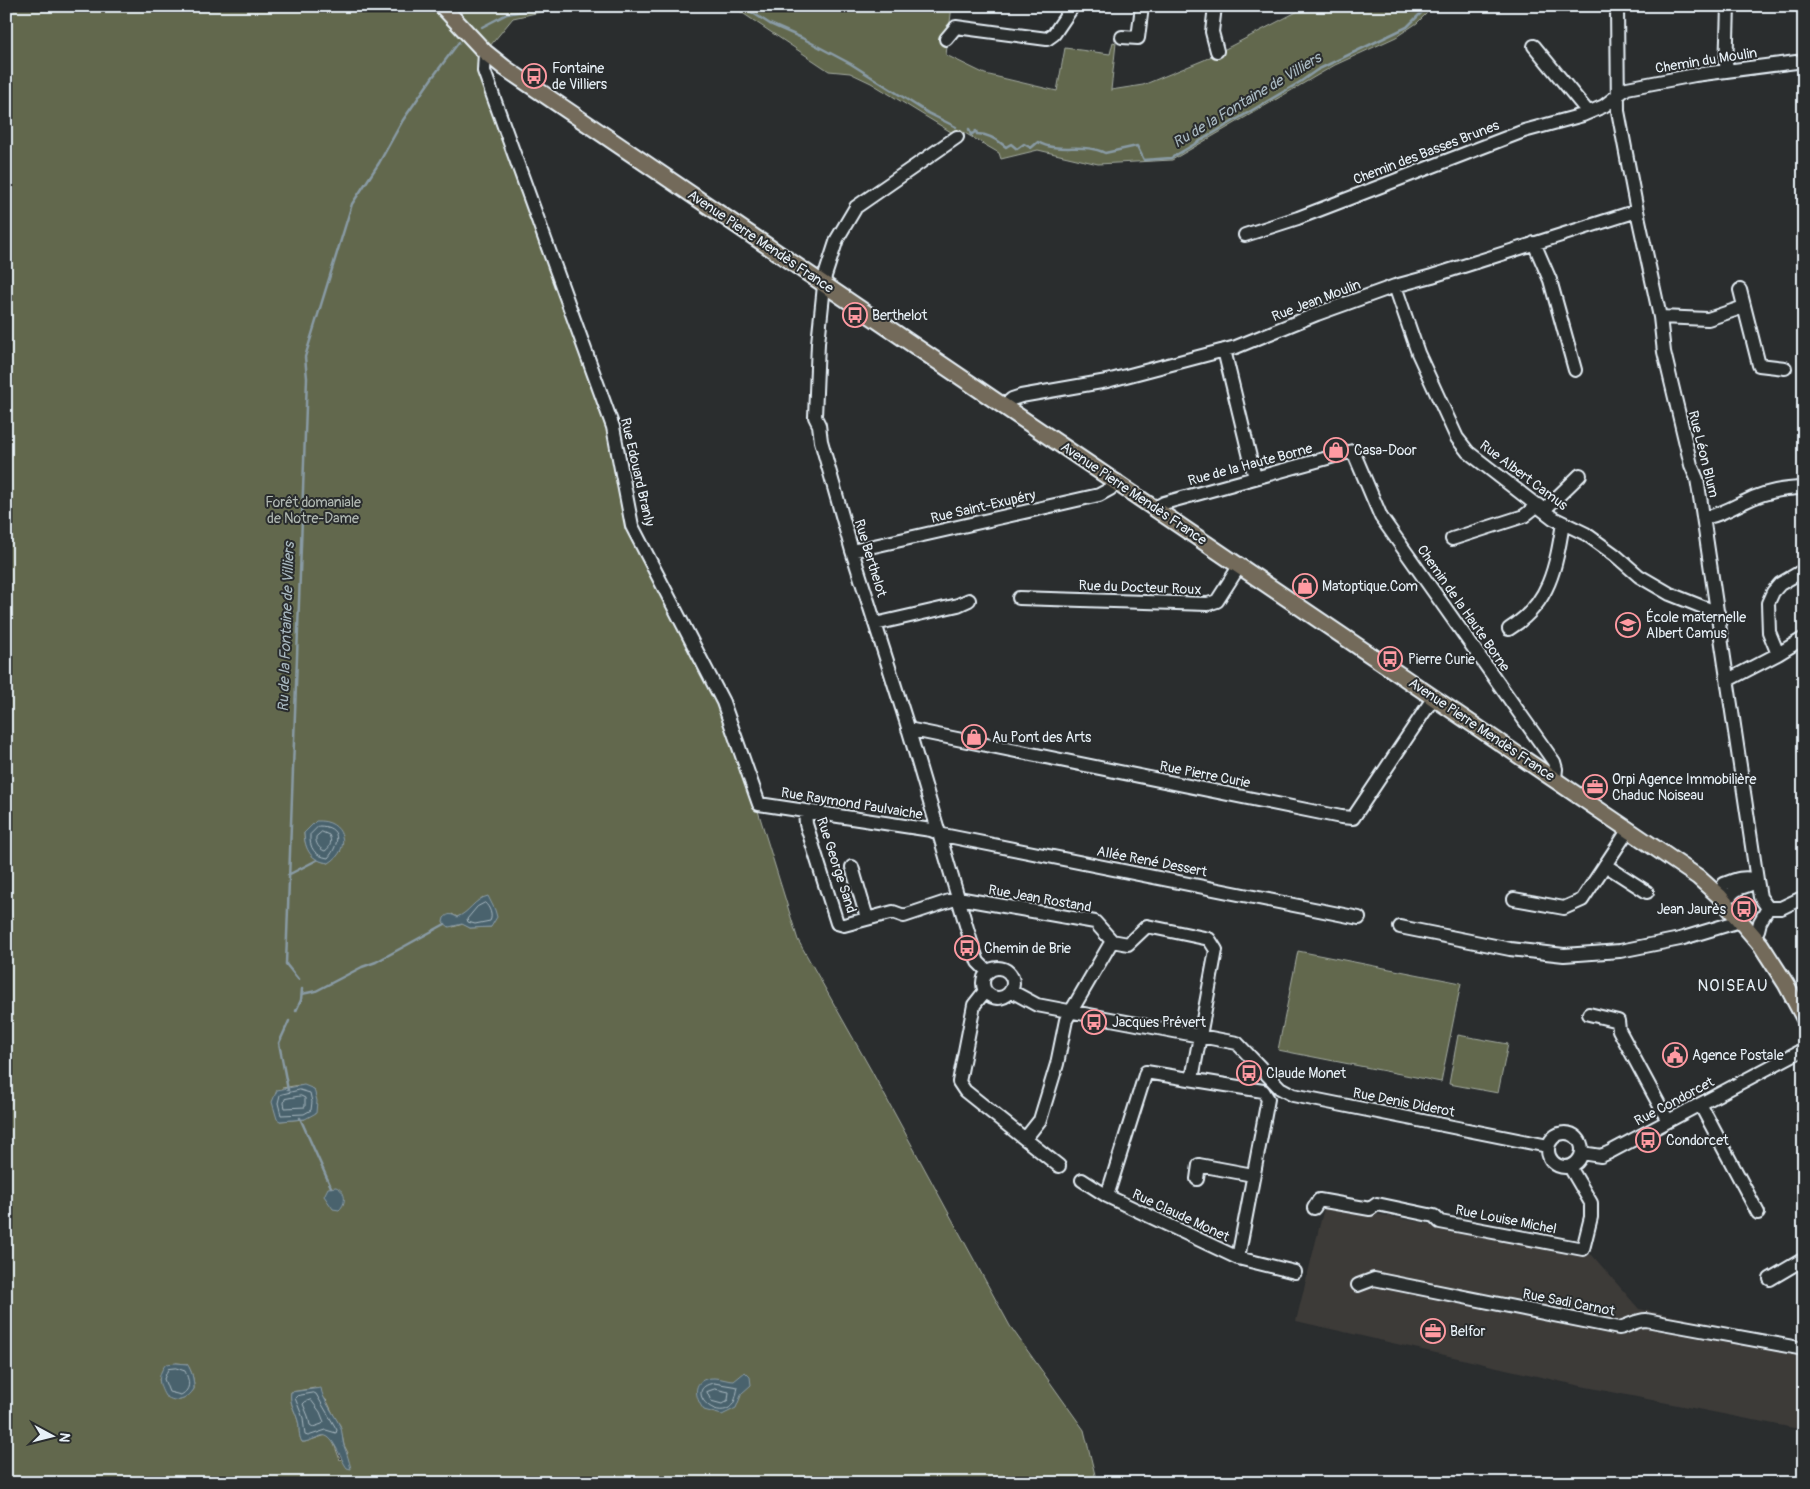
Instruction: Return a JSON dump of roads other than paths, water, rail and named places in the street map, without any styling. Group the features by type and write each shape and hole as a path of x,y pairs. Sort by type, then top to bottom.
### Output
{"main road":[{"name":"Avenue Pierre Mendès France","path":"442,6 485,52 505,68 1555,778 1698,877 1724,897 1758,930 1785,974 1786,984"},
{"name":"Avenue Pierre Mendès France","path":"1724,897 1740,921 1761,945 1786,984 1804,1018"}],"street":[{"path":"946,39 956,27 1047,39 1054,34 1073,6"},
{"path":"1122,37 1138,38 1142,6"},
{"path":"1215,6 1212,32 1217,51"},
{"name":"Rue Léon Blum","path":"1617,6 1617,96 1637,211 1660,317 1664,352 1691,465 1697,479 1757,880 1760,897 1768,908"},
{"path":"1726,70 1728,6"},
{"path":"1534,46 1588,112"},
{"name":"Rue Edouard Branly","path":"485,52 484,71 613,427 632,526 723,702 759,804"},
{"name":"Chemin du Moulin","path":"1617,96 1627,88 1726,70 1804,61"},
{"name":"Chemin des Basses Brunes","path":"1245,236 1298,218 1524,131 1604,106 1617,96"},
{"name":"Rue Berthelot","path":"940,834 852,551 821,441 819,425 815,417 818,344 824,284 837,239 856,208 957,137"},
{"name":"Rue Jean Moulin","path":"1005,406 1021,396 1107,381 1224,350 1395,286 1637,211"},
{"path":"1534,243 1550,280 1575,370"},
{"name":"Rue Albert Camus","path":"1395,286 1418,353 1458,438 1468,452 1552,518 1586,534 1615,555 1639,576 1662,590 1718,613"},
{"path":"1740,290 1760,365 1785,368"},
{"path":"1660,317 1708,319 1744,307"},
{"path":"1224,350 1255,478"},
{"name":"Rue de la Haute Borne","path":"1156,508 1164,503 1353,451"},
{"name":"Chemin de la Haute Borne","path":"1353,451 1380,517 1554,762 1556,769 1555,778"},
{"path":"1452,540 1524,516 1541,508 1580,475"},
{"name":"Rue Saint-Exupéry","path":"852,551 1099,495 1110,489 1116,482"},
{"path":"1704,518 1719,515 1746,501 1785,488 1804,488"},
{"path":"1509,629 1520,622 1549,586 1557,557 1563,523"},
{"name":"Rue du Docteur Roux","path":"1019,598 1208,604 1217,601 1240,565"},
{"path":"1778,654 1769,632 1768,603 1773,592 1780,584 1804,570"},
{"path":"875,624 958,606 969,600"},
{"path":"1728,680 1804,638"},
{"name":"Rue Pierre Curie","path":"908,729 1352,818 1434,696"},
{"name":"Rue Raymond Paulvaiche","path":"759,804 931,830 940,834"},
{"name":"Rue George Sand","path":"805,811 806,824 837,923 844,925 893,912 904,916 958,898"},
{"path":"1514,899 1564,908 1582,900 1629,829"},
{"path":"940,834 978,962 988,972"},
{"name":"Allée René Dessert","path":"940,834 1359,918"},
{"path":"1605,865 1647,892"},
{"path":"852,867 867,918"},
{"path":"1724,897 1738,889 1750,886 1757,880"},
{"path":"1758,930 1768,908 1782,908 1804,897"},
{"name":"Rue Jean Rostand","path":"958,898 1094,922 1112,941"},
{"path":"1400,927 1510,948 1564,955 1620,950 1680,939 1740,921"},
{"path":"1025,1139 1040,1120 1057,1064 1066,1020 1071,1011 1112,941 1128,944 1147,926 1209,939 1216,950 1192,1079"},
{"path":"996,968 1006,970 1012,977 1013,987 1011,991 1008,995 998,998 989,995 985,991 983,981 988,972 996,968"},
{"path":"985,991 974,1005 959,1082 965,1091 1059,1166"},
{"name":"Rue Denis Diderot","path":"1011,991 1038,1005 1237,1043 1280,1088 1293,1095 1548,1146"},
{"path":"1589,1014 1618,1021 1619,1030 1668,1121"},
{"name":"Rue Condorcet","path":"1582,1153 1601,1156 1804,1049"},
{"name":"Rue Claude Monet","path":"1146,1072 1192,1079 1263,1091 1268,1099 1238,1258 1107,1196 1146,1072"},
{"path":"1700,1104 1758,1213"},
{"path":"1560,1133 1572,1134 1581,1142 1582,1153 1578,1162 1570,1167 1558,1166 1550,1158 1548,1146 1551,1140 1560,1133"},
{"path":"1197,1179 1199,1165 1253,1175"},
{"name":"Rue Louise Michel","path":"1314,1208 1320,1200 1370,1209 1377,1204 1434,1216 1440,1222 1583,1249 1591,1217 1591,1203 1570,1167"},
{"path":"1082,1180 1107,1196"},
{"path":"1238,1258 1296,1272"},
{"path":"1770,1279 1804,1259"},
{"name":"Rue Sadi Carnot","path":"1358,1285 1374,1279 1619,1328 1626,1327 1639,1320 1646,1320 1804,1350"}],"water":[{"path":"316,821 334,825 342,836 341,850 329,863 313,857 306,845 304,833"},
{"path":"488,896 497,917 491,927 470,928 462,924 449,927 443,922 447,915 457,917 479,900"},
{"path":"304,1085 314,1089 317,1101 316,1113 305,1119 280,1121 277,1119 272,1102 277,1090"},
{"path":"336,1187 342,1191 344,1197 342,1207 339,1210 333,1209 324,1196 328,1188"},
{"path":"166,1364 187,1364 194,1386 194,1389 188,1396 181,1400 174,1400 165,1396 160,1380 161,1372"},
{"path":"745,1372 750,1377 751,1385 742,1393 736,1408 722,1415 704,1410 697,1394 698,1385 701,1381 714,1378 734,1381"},
{"path":"321,1388 341,1428 343,1444 351,1469 347,1468 344,1464 336,1447 329,1438 321,1436 302,1442 291,1392"}],"waterway":[{"name":"Ru de la Fontaine de Villiers","path":"482,27 507,14 549,6"},
{"name":"Ru de la Fontaine de Villiers","path":"742,6 770,24 802,38 851,64 928,113 956,127"},
{"name":"Ru de la Fontaine de Villiers","path":"969,129 971,135 976,131 977,134 993,138 1006,147 1011,144 1017,149 1024,144 1031,148 1038,142 1054,147 1088,148 1105,153 1137,146 1144,160 1171,158 1300,82 1317,70 1407,27 1428,6"},
{"name":"Ru de la Fontaine de Villiers","path":"298,979 286,964 307,378 305,357 352,204 379,163 403,120 459,42"},
{"path":"288,875 317,860"},
{"path":"302,994 316,991 362,967 376,962 445,924"},
{"path":"296,1011 301,1000 302,989"},
{"path":"288,1090 279,1043 289,1021"},
{"path":"300,1118 331,1187"}],"place":[{"name":"Fontaine de Villiers","path":"534,76"},
{"name":"Berthelot","path":"855,315"},
{"name":"Casa-Door","path":"1336,450"},
{"name":"Matoptique.Com","path":"1305,586"},
{"name":"École maternelle Albert Camus","path":"1628,625"},
{"name":"Pierre Curie","path":"1390,659"},
{"name":"Au Pont des Arts","path":"974,737"},
{"name":"Orpi Agence Immobilière Chaduc Noiseau","path":"1595,787"},
{"name":"Jean Jaurès","path":"1744,909"},
{"name":"Chemin de Brie","path":"967,948"},
{"name":"Jacques Prévert","path":"1094,1022"},
{"name":"Agence Postale","path":"1675,1055"},
{"name":"Claude Monet","path":"1249,1073"},
{"name":"Condorcet","path":"1648,1140"},
{"name":"Belfor","path":"1433,1331"}],"district":[{"name":"NOISEAU","path":"1733,985"}],"park label":[{"name":"Forêt domaniale de Notre-Dame","path":"313,510"}]}
